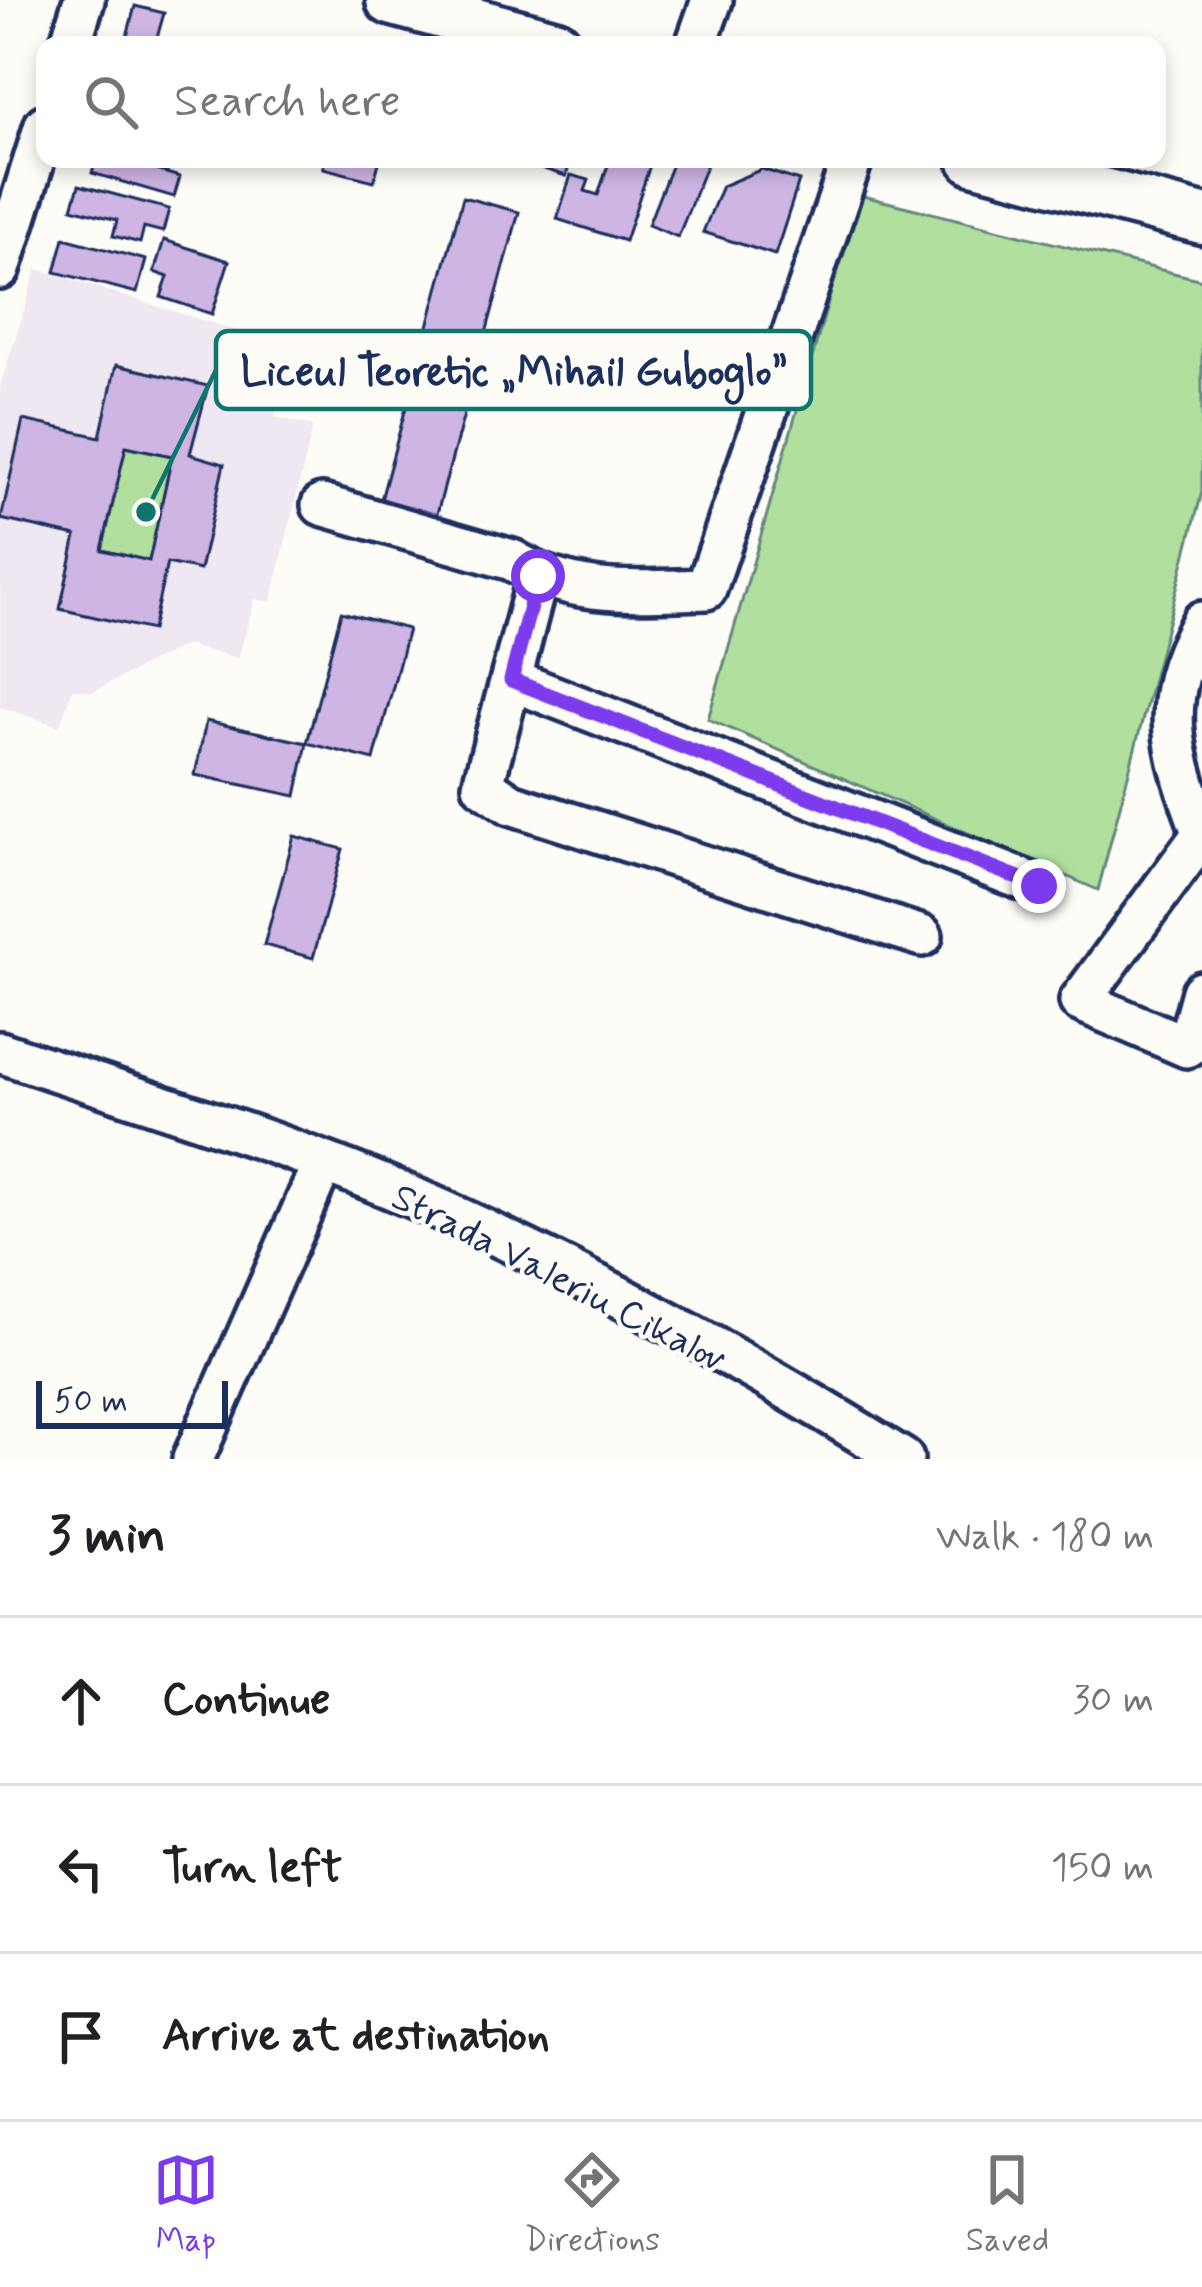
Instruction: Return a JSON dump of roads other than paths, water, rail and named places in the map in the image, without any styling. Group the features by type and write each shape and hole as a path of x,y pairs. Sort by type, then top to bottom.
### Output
{"main road":[{"path":"391,0 523,36"},
{"path":"1007,168 1202,219"}],"street":[{"path":"73,36 84,0"},
{"path":"699,36 712,0"},
{"path":"0,269 36,154"},
{"path":"322,505 512,560 538,576 594,592 706,589 849,168"},
{"path":"538,576 483,785 511,804 922,936"},
{"path":"1202,622 1175,693 1170,731 1202,833 1080,1000 1187,1047 1202,992"},
{"path":"511,680 1039,886"},
{"name":"Strada Valeriu Cikalov","path":"0,1052 323,1163 443,1211 578,1276 903,1459"},
{"path":"193,1459 323,1163"}],"place":[{"name":"Liceul Teoretic „Mihail Guboglo”","path":"146,512"}]}
